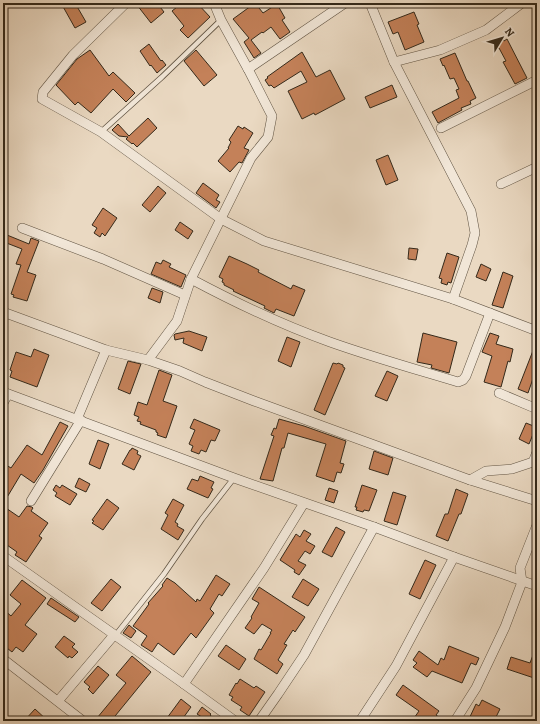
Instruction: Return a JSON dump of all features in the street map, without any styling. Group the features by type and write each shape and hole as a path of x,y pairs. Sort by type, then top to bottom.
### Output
{"street":[{"path":"126,3 73,55 43,92 42,99 101,132 221,219 264,240 453,299 537,330"},
{"path":"248,69 345,3"},
{"path":"370,3 394,62 471,211 475,233 453,299"},
{"path":"394,62 440,50 486,30 522,3"},
{"path":"148,360 177,321 191,279 251,158 268,137 272,116 221,20 217,5"},
{"path":"441,128 537,80"},
{"path":"501,184 537,167"},
{"path":"22,228 103,259 185,295"},
{"path":"191,279 225,297 328,341 458,382 466,376 490,313"},
{"path":"3,312 106,350 148,360 180,371 254,401 470,480 537,501"},
{"path":"31,501 79,419 106,350"},
{"path":"3,403 6,392 234,478 374,527 522,582 537,586"},
{"path":"499,393 537,409"},
{"path":"470,480 486,471 512,469 533,462 537,452"},
{"path":"184,684 264,568 304,503"},
{"path":"455,721 476,688 495,649 522,582 520,568 537,525"},
{"path":"259,721 304,655 374,527"},
{"path":"3,556 235,721"},
{"path":"360,721 396,666 454,557"},
{"path":"58,701 115,635"},
{"path":"3,659 83,721"}],"lane":[{"path":"101,132 162,77 221,20"},
{"path":"115,635 164,574 202,519 234,478"}],"building":[{"path":"61,3 75,3 86,22 75,28"},
{"path":"140,3 157,3 164,12 151,23 137,5"},
{"path":"182,3 197,3 210,17 188,38 180,30 184,26 172,11"},
{"path":"255,3 263,13 277,4 285,18 282,20 290,32 280,39 271,27 263,33 262,32 251,40 261,53 254,58 244,42 249,38 233,19"},
{"path":"414,12 419,24 417,25 424,42 405,50 398,32 393,34 388,22"},
{"path":"503,38 504,41 507,39 527,78 515,84 503,62 506,61 495,42"},
{"path":"149,44 161,61 162,60 166,65 157,73 151,65 150,66 140,51"},
{"path":"90,50 109,76 113,72 135,93 126,102 113,89 91,113 78,102 75,105 56,85 77,59"},
{"path":"196,50 217,75 204,86 184,61"},
{"path":"302,52 316,77 330,70 345,99 315,115 314,113 302,119 288,91 307,82 301,71 274,88 271,85 269,86 265,80"},
{"path":"455,53 476,98 470,101 471,104 461,108 462,110 438,123 432,112 459,98 456,90 459,89 454,78 450,79 440,59"},
{"path":"392,85 397,97 370,108 365,97"},
{"path":"148,118 157,128 137,147 126,139 128,137 119,136 112,130 118,124 129,136"},
{"path":"238,126 243,129 244,127 253,133 244,148 249,150 242,163 239,162 230,172 218,161 229,148 231,142 229,140"},
{"path":"388,155 398,180 386,185 376,160"},
{"path":"203,183 219,195 216,200 220,202 216,208 196,193"},
{"path":"158,186 166,193 150,212 142,205"},
{"path":"103,208 117,218 105,236 102,233 100,237 94,233 97,228 92,225"},
{"path":"180,222 193,231 188,239 175,230"},
{"path":"7,235 29,244 31,238 39,241 27,272 36,275 27,301 13,297 14,295 11,294 21,265 16,264 22,249 4,242"},
{"path":"409,248 418,249 416,260 408,259"},
{"path":"447,253 459,257 451,283 448,282 447,285 441,283 442,279 439,278"},
{"path":"229,256 259,270 258,272 291,289 293,285 305,290 294,316 276,309 274,313 264,308 265,306 233,291 234,290 224,285 222,282 223,279 219,277"},
{"path":"163,260 171,264 169,267 186,275 181,287 151,274 156,262 161,264"},
{"path":"481,264 491,269 486,281 476,277"},
{"path":"503,272 513,276 503,308 492,305"},
{"path":"152,288 163,292 160,303 148,298"},
{"path":"189,331 207,337 202,351 183,343 184,338 175,340 175,334"},
{"path":"423,333 457,342 449,373 431,368 432,365 417,362"},
{"path":"490,333 499,336 496,344 513,349 501,387 484,382 492,356 482,352"},
{"path":"287,337 300,342 291,367 278,361"},
{"path":"536,343 537,367 528,393 518,389"},
{"path":"34,349 49,355 37,387 10,377 12,371 10,370 16,352 31,357"},
{"path":"128,361 141,364 130,394 118,389"},
{"path":"333,363 343,365 345,368 325,415 314,410"},
{"path":"159,370 172,375 163,401 177,406 166,438 157,435 158,433 156,430 140,424 141,422 137,421 139,417 134,415 138,402 147,405"},
{"path":"387,371 398,376 387,401 375,396"},
{"path":"194,419 220,430 215,441 211,440 206,452 201,450 199,454 191,451 193,446 189,444 195,430 190,428"},
{"path":"279,419 346,441 340,463 344,464 341,473 337,472 334,482 316,476 326,444 288,433 284,448 282,448 273,481 260,479 274,436 271,435 274,428 276,429"},
{"path":"60,422 68,426 34,483 21,474 3,504 3,463 11,468 27,445 42,455"},
{"path":"526,423 536,427 529,444 519,439"},
{"path":"98,440 109,444 100,469 89,464"},
{"path":"132,448 138,451 137,454 141,456 134,470 122,464"},
{"path":"374,451 393,458 388,475 369,469"},
{"path":"200,476 214,482 211,488 213,489 208,498 187,489 192,479 198,481"},
{"path":"79,478 90,484 86,492 75,487"},
{"path":"56,485 60,488 62,485 77,494 70,505 55,496 57,493 53,490"},
{"path":"362,485 377,490 369,511 364,510 363,512 356,510 357,507 355,507"},
{"path":"329,488 338,491 334,503 325,500"},
{"path":"456,489 468,494 461,514 459,514 448,541 436,536 445,514 448,514"},
{"path":"393,492 406,496 397,525 384,521"},
{"path":"107,499 119,508 103,530 92,523 94,521 92,520"},
{"path":"173,499 184,505 175,522 178,524 177,526 184,530 178,540 161,529 168,515 165,513"},
{"path":"3,506 19,517 27,506 32,507 33,508 31,511 48,523 39,536 42,538 26,562 15,555 17,552 7,545 3,550"},
{"path":"336,527 345,532 332,557 322,552"},
{"path":"304,530 311,534 306,541 315,546 310,554 305,551 298,561 306,565 299,575 294,572 295,570 280,560 296,534 300,537"},
{"path":"425,560 436,565 420,599 409,594"},
{"path":"216,575 230,584 222,596 219,594 210,609 214,613 196,638 191,633 174,655 158,643 152,652 141,645 147,636 133,626 149,604 148,603 163,586 162,585 167,578 175,583 196,602 197,599 200,601"},
{"path":"111,579 121,587 102,611 91,603"},
{"path":"303,579 319,589 308,606 292,597"},
{"path":"22,580 46,598 25,625 37,634 23,652 16,647 12,652 3,645 3,609 11,616 21,604 10,595"},
{"path":"259,587 305,617 295,632 293,630 284,644 287,645 278,660 283,664 277,674 254,659 259,649 261,650 272,630 262,624 254,634 245,628 252,618 251,617 259,603 252,599"},
{"path":"51,598 79,617 75,622 47,604"},
{"path":"129,625 136,631 131,638 123,633"},
{"path":"64,636 75,644 72,647 78,652 72,658 69,656 68,658 55,647"},
{"path":"226,645 246,659 239,670 218,656"},
{"path":"449,646 479,658 476,665 471,663 462,683 432,671 427,677 413,667 417,663 413,660 419,651 438,665 441,658 444,660"},
{"path":"536,647 537,668 534,678 507,669 511,657 530,663"},
{"path":"132,656 151,672 111,721 100,721 97,718 126,683 116,675"},
{"path":"98,666 109,675 93,694 88,689 90,687 84,682"},
{"path":"240,679 254,688 256,686 265,692 249,716 240,710 242,707 231,700 233,697 229,695"},
{"path":"403,685 439,711 436,715 440,718 437,721 412,721 419,711 396,695"},
{"path":"181,699 191,707 181,721 171,721 167,718"},
{"path":"482,700 500,709 494,721 468,721 476,704 479,706"},
{"path":"202,707 217,721 208,721 197,714"},
{"path":"35,709 48,721 24,721"}]}
